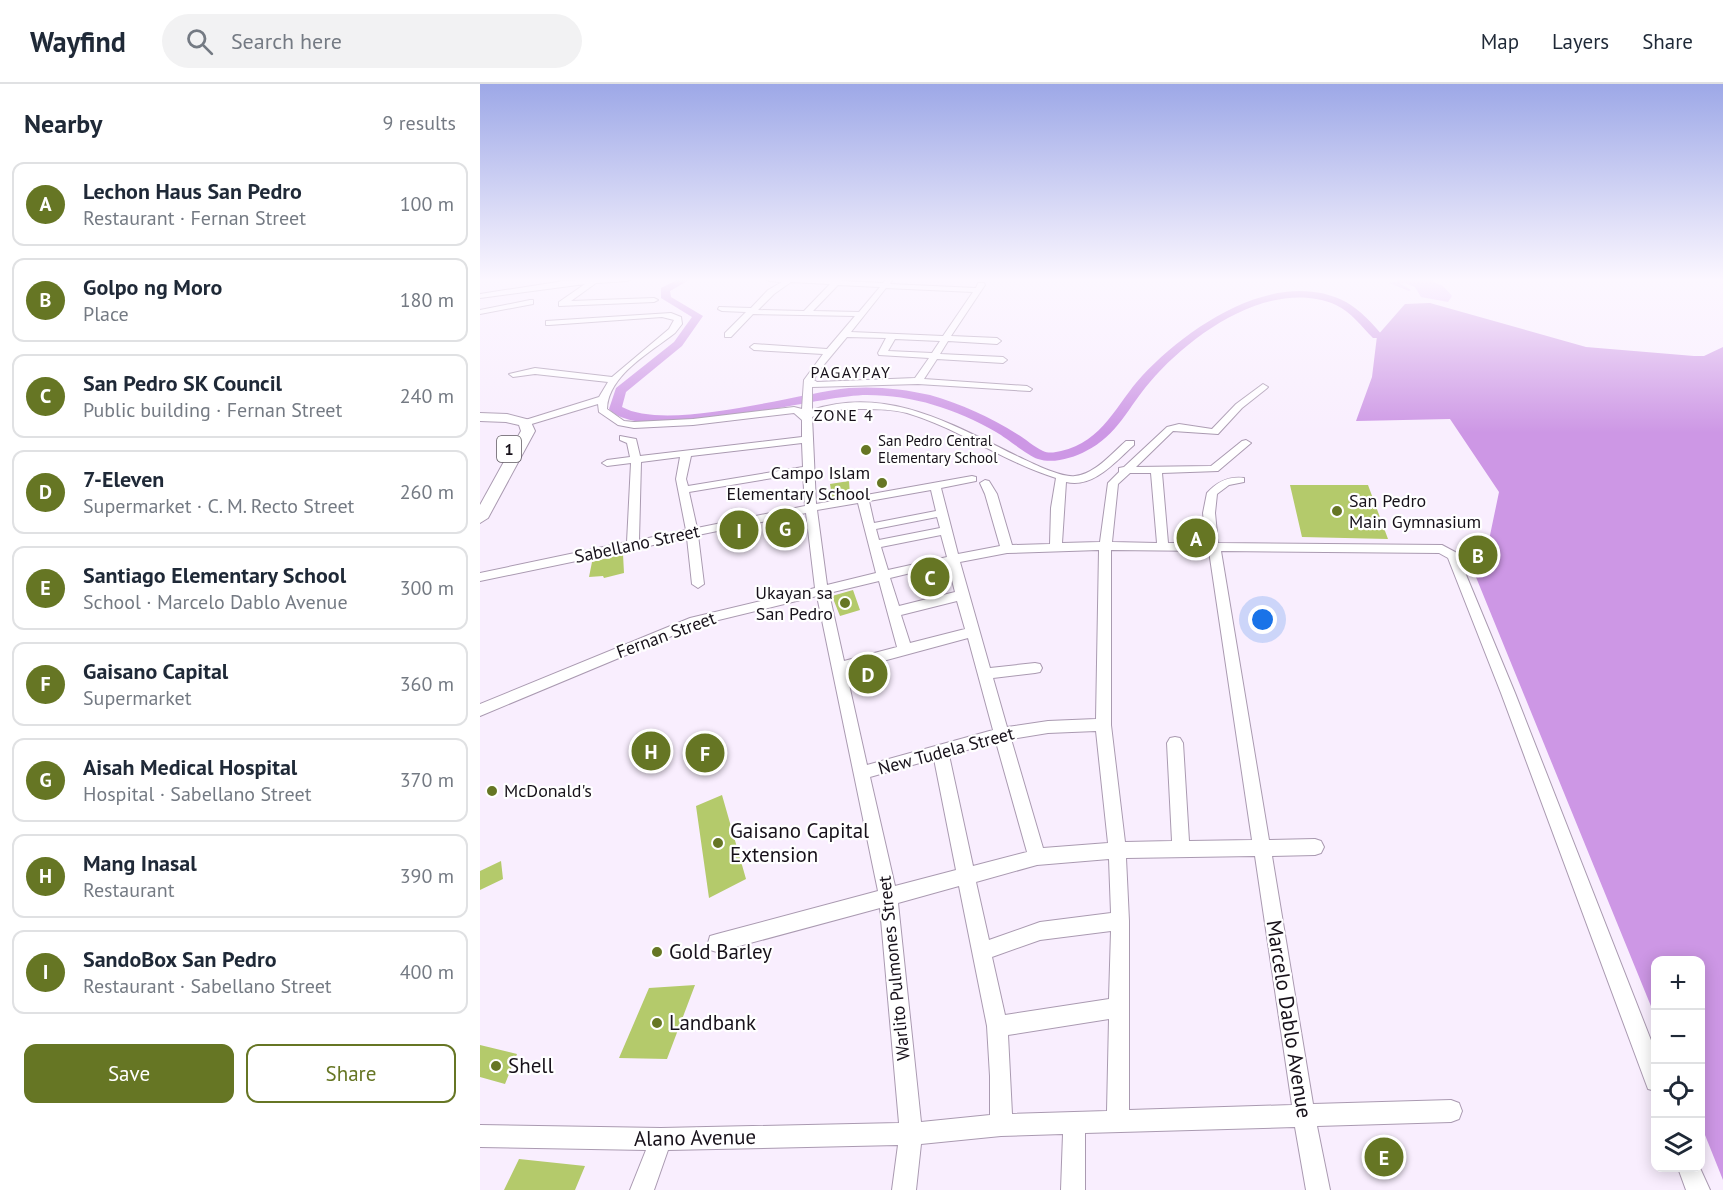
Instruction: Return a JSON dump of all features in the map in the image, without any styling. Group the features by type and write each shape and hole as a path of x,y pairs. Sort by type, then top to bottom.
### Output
{"main road":[{"name":"1","path":"480,417 507,418 525,423 528,431 526,438 497,480 480,498"},
{"name":"1","path":"480,422 508,424 516,433 480,518"}],"street":[{"path":"672,331 607,388 601,405 607,415 626,425 693,422 794,410 807,415 828,408 880,406 906,410 928,417 1031,467 1061,478 1083,479 1101,469 1130,443"},
{"path":"728,335 732,331"},
{"path":"849,331 813,372 808,383 815,385 918,381 1027,389"},
{"path":"918,381 950,331"},
{"path":"846,334 997,341"},
{"path":"892,336 882,353 1003,360"},
{"path":"754,347 831,352"},
{"path":"513,374 538,371 614,380"},
{"name":"Warlito Pulmones Street","path":"808,383 807,439 811,508 822,592 888,896 911,1134 904,1190"},
{"path":"1118,1123 1120,921 1117,850 1103,725 1105,547 1110,491 1117,478 1175,427 1214,432 1239,406 1263,387"},
{"path":"525,423 603,399"},
{"path":"624,438 632,441 636,460 633,545"},
{"path":"607,463 807,439"},
{"path":"1101,469 1118,471 1127,469 1214,469 1246,442"},
{"path":"686,454 681,479 682,490 692,533 698,584"},
{"path":"682,490 809,469"},
{"path":"1156,469 1163,548"},
{"path":"1056,546 1061,478"},
{"name":"Sabellano Street","path":"480,577 811,508 972,479"},
{"name":"Marcelo Dablo Avenue","path":"1240,480 1226,482 1212,493 1209,513 1261,848 1318,1190"},
{"path":"985,483 991,494 1007,549"},
{"path":"935,485 962,595 1036,857"},
{"path":"863,498 874,545 905,649"},
{"path":"870,527 942,513"},
{"path":"874,545 945,531"},
{"name":"Fernan Street","path":"480,710 680,626 953,559 1007,549 1056,546 1442,549 1453,556 1508,693 1651,1068"},
{"path":"895,612 962,595"},
{"path":"840,667 973,632"},
{"path":"984,674 1035,668"},
{"name":"New Tudela Street","path":"862,773 1001,734 1048,727 1103,725"},
{"path":"1175,743 1181,849"},
{"path":"940,751 997,1026 1001,1076 1001,1125"},
{"path":"717,943 1036,857 1117,850 1315,847"},
{"path":"981,952 1049,929 1120,921"},
{"path":"997,1026 1119,1008"},
{"name":"Alano Avenue","path":"480,1136 661,1139 911,1134 1001,1125 1451,1111"},
{"path":"1073,1190 1074,1124"},
{"path":"642,1190 661,1139"},
{"path":"1691,1172 1698,1190"}],"shaded area":[{"path":"1382,331 1528,331 1586,347 1694,356 1704,356 1723,347 1723,1180 1705,1135 1705,956 1651,956 1651,1006 1469,560 1484,564 1499,492 1450,419 1356,421 1372,377 1377,336"}],"building":[{"path":"849,481 850,495 821,500 821,492 831,490 830,484"},
{"name":"San Pedro Main Gymnasium","path":"1290,485 1368,485 1388,539 1302,537"},
{"path":"803,516 806,534 768,542 766,523"},
{"path":"623,554 624,573 604,578 603,576 589,577 592,562"},
{"path":"944,569 949,585 930,589 926,573"},
{"name":"Ukayan sa San Pedro","path":"853,590 860,610 840,616 832,596"},
{"name":"Gaisano Capital Extension","path":"722,795 746,879 709,898 696,806"},
{"path":"501,861 503,879 480,890 480,871"},
{"name":"Landbank","path":"695,985 667,1059 619,1058 649,988"},
{"name":"Shell","path":"480,1045 517,1054 505,1084 480,1077"},
{"path":"519,1159 585,1166 575,1190 504,1190"}],"waterway":[{"path":"688,331 678,344 620,391 615,409 630,417 689,418 850,392 895,393 926,398 955,407 999,428 1046,457 1079,450 1095,440 1122,412 1146,379 1185,343 1202,331"},
{"path":"1372,331 1377,336"}],"place":[{"name":"San Pedro Central Elementary School","path":"866,450"},
{"name":"Campo Islam Elementary School","path":"882,483"},
{"name":"San Pedro Main Gymnasium","path":"1337,511"},
{"name":"Aisah Medical Hospital","path":"785,528"},
{"name":"SandoBox San Pedro","path":"739,530"},
{"name":"Lechon Haus San Pedro","path":"1196,538"},
{"name":"Golpo ng Moro","path":"1478,555"},
{"name":"San Pedro SK Council","path":"930,577"},
{"name":"Ukayan sa San Pedro","path":"845,603"},
{"name":"7-Eleven","path":"868,674"},
{"name":"Mang Inasal","path":"651,751"},
{"name":"Gaisano Capital","path":"705,753"},
{"name":"McDonald's","path":"492,791"},
{"name":"Gaisano Capital Extension","path":"718,843"},
{"name":"Gold Barley","path":"657,952"},
{"name":"Landbank","path":"657,1023"},
{"name":"Shell","path":"496,1066"},
{"name":"Santiago Elementary School","path":"1384,1157"}],"district":[{"name":"PAGAYPAY","path":"851,372"},
{"name":"ZONE 4","path":"844,415"}]}
